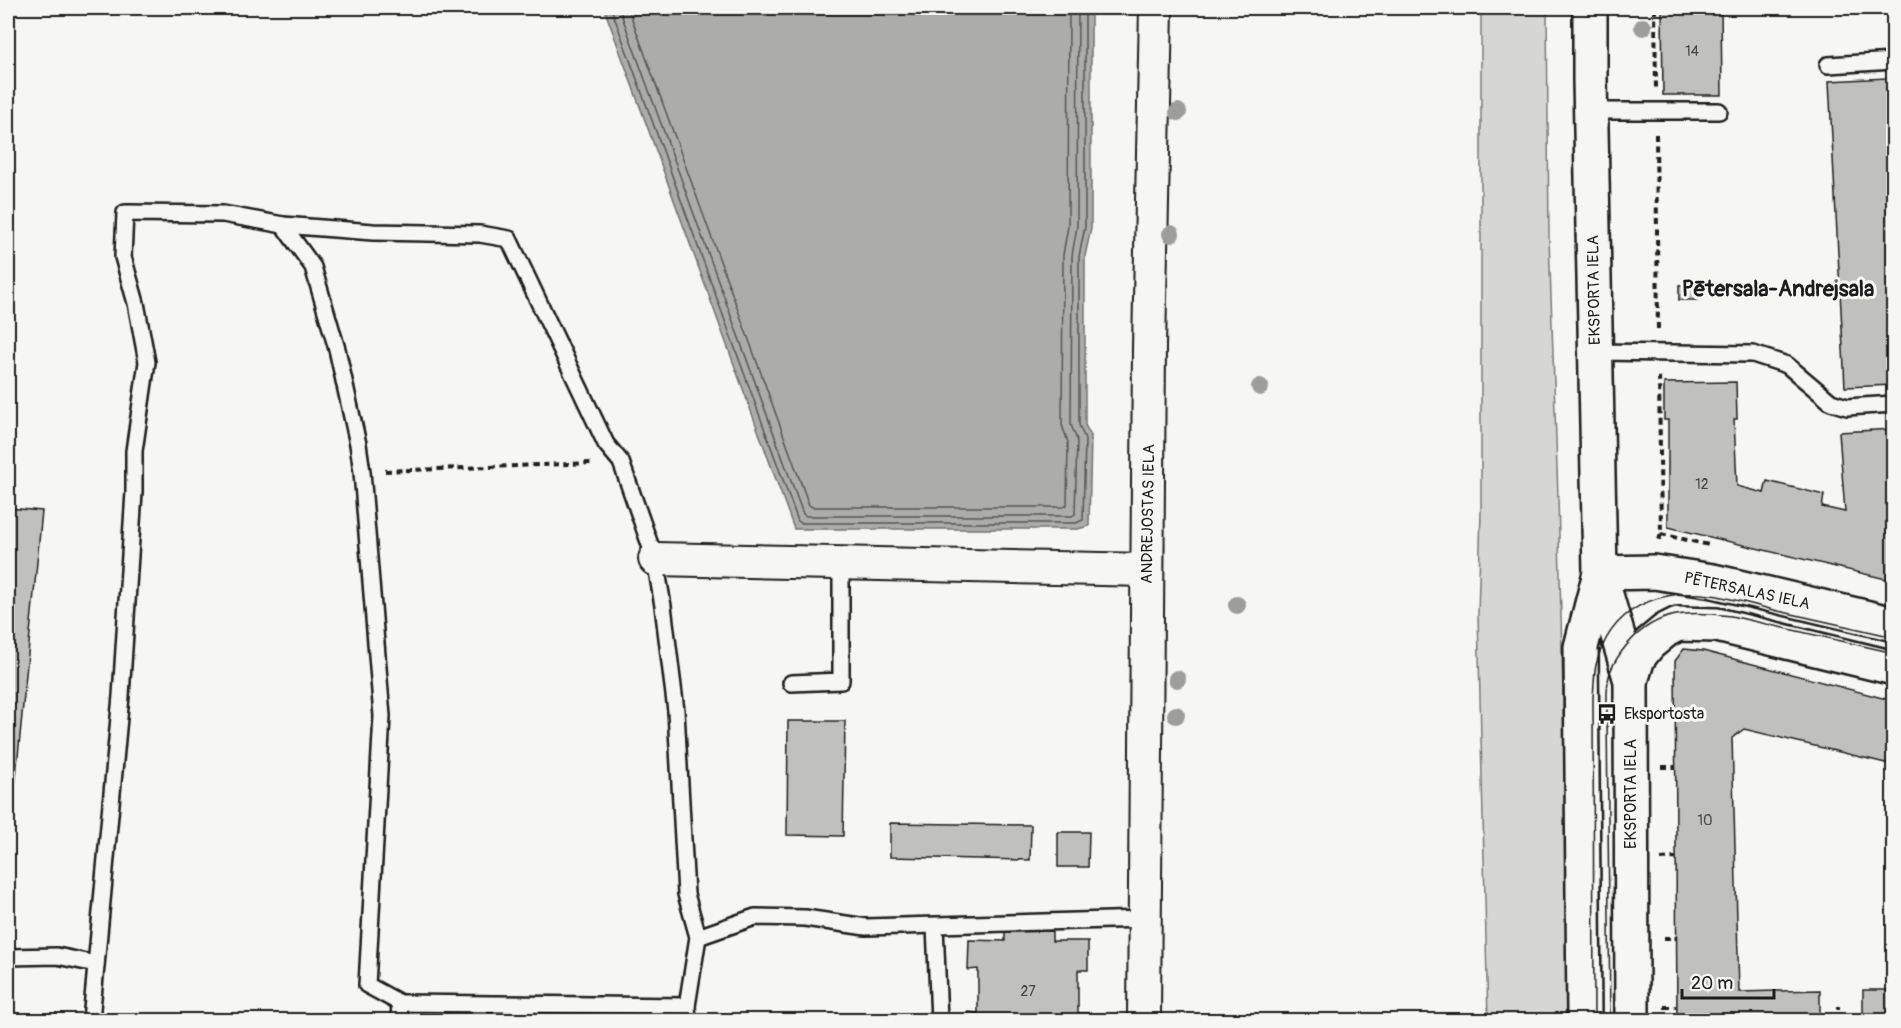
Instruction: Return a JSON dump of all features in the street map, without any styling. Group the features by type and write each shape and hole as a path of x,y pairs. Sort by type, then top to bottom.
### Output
{"street":[{"name":"ANDREJOSTAS IELA","path":"1144,1020 1149,324 1156,8"},
{"name":"EKSPORTA IELA","path":"1590,8 1590,111 1600,573 1631,681 1632,1020"},
{"path":"655,559 1147,570"},
{"name":"PĒTERSALAS IELA","path":"1600,573 1654,572 1713,581 1893,624"},
{"name":"EKSPORTA IELA","path":"1584,1020 1581,647 1600,573"},
{"path":"1631,681 1638,658 1648,644 1678,624 1717,625 1893,668"}],"lane":[{"path":"1828,65 1893,61"},
{"path":"1590,111 1719,111"},
{"path":"91,1020 121,696 135,492 134,451 147,362 136,303 123,257 125,213 223,214 283,225 372,232 480,234 509,239 606,444 621,462 655,559 676,711 686,894 698,937 688,1013 400,1003 368,985 382,716 362,472 337,349 313,267 283,225"},
{"path":"1595,352 1753,354 1787,365 1831,402 1847,407 1893,405"},
{"path":"791,683 841,681 841,563"},
{"path":"698,937 755,917 806,918 866,927 1144,919"},
{"path":"935,926 939,1020"},
{"path":"8,957 57,956 96,964"},
{"path":"399,1020 400,1003"}],"path":[{"path":"1655,8 1660,534"},
{"path":"362,472 621,462"},
{"path":"1838,1006 1838,1020"}],"shaded area":[{"path":"1481,8 1547,8 1549,239 1568,895 1566,1020 1488,1020 1478,615 1481,512"}],"water":[{"path":"604,8 1091,8 1091,228 1085,256 1085,425 1091,436 1089,526 1078,529 794,529"}],"building":[{"path":"1662,8 1721,8 1722,95 1663,95"},
{"path":"1887,78 1894,205 1894,385 1845,387 1829,81"},
{"path":"1697,284 1697,300 1679,300 1679,285"},
{"path":"1736,382 1737,419 1734,419 1737,486 1764,493 1767,481 1824,495 1822,507 1845,512 1839,432 1894,429 1894,577 1890,580 1668,527 1668,420 1664,420 1664,383"},
{"path":"8,508 42,511 8,858"},
{"path":"1684,649 1703,651 1894,701 1894,765 1744,729 1732,738 1739,992 1820,990 1820,1020 1677,1020 1675,661"},
{"path":"788,721 845,721 843,836 787,835"},
{"path":"890,823 1031,825 1030,860 890,857"},
{"path":"1058,832 1089,832 1088,867 1058,867"},
{"path":"1005,931 1052,931 1052,941 1088,941 1088,970 1078,970 1078,1013 1088,1013 1088,1020 969,1020 968,1012 978,1013 978,969 968,970 969,940 1005,941"},
{"path":"1863,990 1891,990 1891,1020 1863,1020"}],"tram line":[{"path":"1594,1020 1593,697 1596,665 1612,629 1638,606 1672,595 1691,594 1727,598 1894,637"},
{"path":"1610,1020 1607,695 1610,673 1622,651 1633,638 1658,621 1670,616 1699,613 1731,616 1894,653"}],"place":[{"name":"Eksportosta","path":"1607,714"}],"district":[{"name":"Pētersala-Andrejsala","path":"1778,289"}]}
